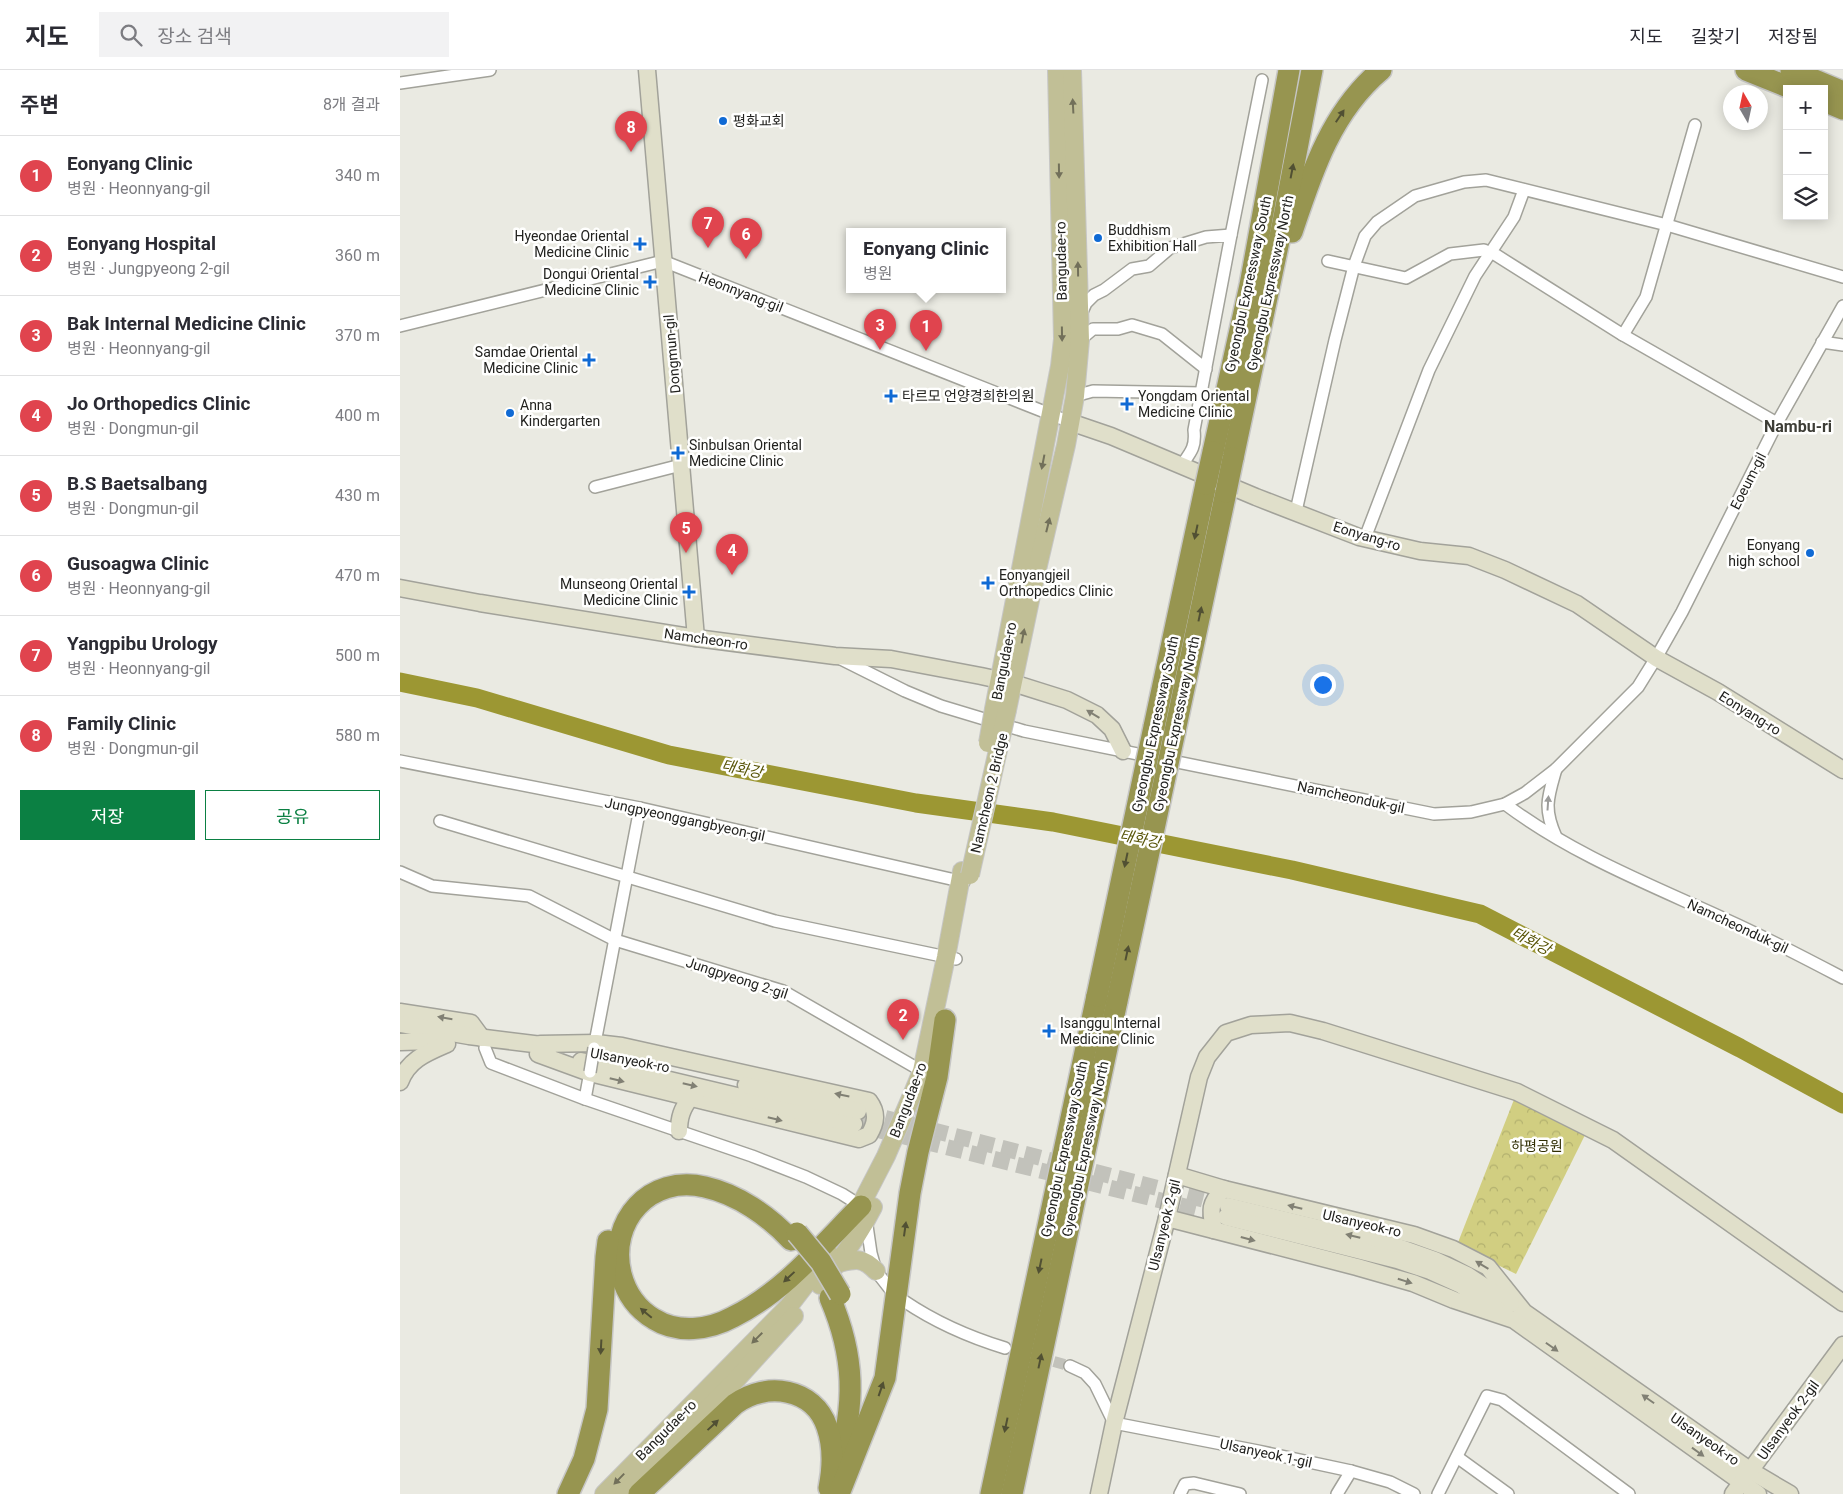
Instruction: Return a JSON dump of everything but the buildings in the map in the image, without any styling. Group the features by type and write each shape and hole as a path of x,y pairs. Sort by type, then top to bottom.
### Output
{"highway":[{"name":"Gyeongbu Expressway South","path":"991,1494 1107,998 1164,729 1206,484 1250,285 1289,70"},
{"name":"Gyeongbu Expressway North","path":"1164,729 1226,492 1262,325 1312,70"},
{"path":"1262,325 1321,150 1344,111 1381,70"},
{"path":"1746,70 1783,85"},
{"path":"1791,70 1843,92"},
{"path":"1828,103 1843,110"},
{"name":"Gyeongbu Expressway North","path":"1012,1494 1107,998"},
{"path":"832,1492 850,1467 884,1378 910,1193 918,1152 939,1069 945,1020"},
{"path":"568,1494 584,1459 597,1409 608,1238 616,1217 629,1198 648,1184 662,1178 680,1175 705,1176 727,1184 752,1196 773,1212 794,1236 835,1296 851,1325 859,1374 858,1431 850,1467"},
{"path":"794,1236 738,1199 704,1186 678,1185 654,1193 633,1210 622,1233 619,1263 623,1281 630,1296 649,1316 675,1328 693,1329 712,1326 734,1317 772,1292 864,1212"},
{"path":"832,1492 850,1412 851,1397 850,1368 835,1296"},
{"path":"639,1494 735,1404 751,1394 770,1390 790,1393 803,1398 823,1418 829,1434 832,1453 832,1492"}],"main road":[{"name":"Dongmun-gil","path":"647,70 696,638"},
{"name":"Bangudae-ro","path":"1007,682 1063,339 1057,70"},
{"name":"Bangudae-ro","path":"1001,709 1050,520 1076,396 1080,340 1072,70"},
{"name":"Eonyang-ro","path":"1070,422 1111,436 1181,466 1365,538 1420,551 1469,556 1505,570 1577,604 1656,658 1718,692 1843,770"},
{"name":"Namcheon-ro","path":"400,588 696,638 835,656 891,659 951,669 1007,682 1066,700 1097,715 1112,729 1123,751"},
{"name":"Namcheon 2 Bridge","path":"965,878 1001,709"},
{"name":"Bangudae-ro","path":"926,1073 951,958 965,878"},
{"name":"Bangudae-ro","path":"624,1494 734,1382 783,1329 839,1263 864,1212 898,1129 926,1073 945,1020 951,958"},
{"path":"400,1012 471,1023 483,1043"},
{"name":"Ulsanyeok 2-gil","path":"1099,1494 1114,1422 1167,1218 1199,1077 1207,1057 1226,1033 1251,1025 1290,1023 1323,1031 1518,1092 1613,1140 1843,1303"},
{"name":"Ulsanyeok-ro","path":"400,1024 483,1043 633,1058 856,1118"},
{"name":"Ulsanyeok-ro","path":"400,1042 483,1043"},
{"path":"400,1082 404,1073 417,1058 449,1043"},
{"path":"622,1046 869,1101 875,1109 875,1124 868,1135 859,1139 590,1073 539,1050 622,1046"},
{"path":"679,1131 679,1118 683,1107 690,1098"},
{"name":"Ulsanyeok-ro","path":"1177,1175 1224,1189 1414,1235 1453,1249 1488,1267 1519,1316"},
{"path":"1214,1230 1211,1207 1216,1197 1224,1189"},
{"name":"Ulsanyeok-ro","path":"1227,1211 1396,1260 1430,1271 1461,1285 1519,1316 1637,1407 1758,1494"},
{"name":"Bangudae-ro","path":"604,1494 789,1306 864,1212"},
{"name":"Ulsanyeok-ro","path":"1167,1218 1404,1280 1454,1300 1519,1316"},
{"path":"839,1263 862,1260 869,1263 876,1271"},
{"name":"Ulsanyeok 2-gil","path":"1742,1483 1843,1345"},
{"name":"Ulsanyeok-ro","path":"1742,1483 1790,1494"}],"street":[{"path":"400,83 490,70"},
{"path":"1181,466 1193,449 1195,441 1194,430 1262,80"},
{"path":"1623,335 1646,298 1695,125"},
{"path":"1296,512 1354,266 1365,236 1377,222 1415,196 1464,182 1486,180 1667,225 1843,277"},
{"path":"1365,538 1429,370 1476,276 1514,218 1524,190"},
{"path":"1079,317 1086,303 1094,295 1104,290 1132,268 1149,266 1165,251 1180,244 1206,236 1231,235"},
{"path":"1328,261 1406,278 1450,254 1484,250 1623,335 1777,423"},
{"path":"400,326 663,261"},
{"name":"Heonnyang-gil","path":"663,261 1070,422"},
{"name":"Eoeum-gil","path":"1656,658 1682,612 1777,423 1843,306"},
{"path":"1080,340 1093,329 1118,329 1132,325 1162,334 1206,369"},
{"path":"1822,342 1843,345"},
{"path":"1076,396 1093,391 1202,392"},
{"path":"595,487 681,465"},
{"name":"Namcheonduk-gil","path":"835,656 905,692 941,706 1024,731 1434,814 1471,812 1505,804 1522,817 1595,860 1729,920 1843,978"},
{"path":"1505,804 1525,794 1556,769 1638,687 1656,658"},
{"name":"Jungpyeonggangbyeon-gil","path":"400,761 640,808 965,878"},
{"path":"1556,769 1547,802 1550,824 1556,837"},
{"path":"585,1099 640,808"},
{"path":"440,821 775,921 951,958"},
{"name":"Jungpyeong 2-gil","path":"400,872 432,886 529,896 615,940 783,991 926,1073"},
{"path":"483,1043 491,1063 585,1099 806,1176 864,1212 876,1271 890,1288"},
{"path":"904,1301 944,1324 979,1340 1005,1348"},
{"path":"1070,1366 1085,1373 1095,1384 1114,1422"},
{"path":"1438,1494 1487,1396 1502,1400 1629,1494"},
{"name":"Ulsanyeok 1-gil","path":"1114,1422 1351,1471 1390,1482 1414,1494"},
{"path":"1457,1457 1508,1494"},
{"path":"1338,1494 1351,1471"},
{"path":"1183,1489 1194,1483 1240,1494"}],"green space":[{"name":"하평공원","path":"1515,1097 1585,1135 1516,1274 1457,1245"}],"waterway":[{"name":"태화강","path":"400,682 477,698 669,755 916,803 1053,822 1292,870 1480,914 1740,1048 1843,1104"}],"tunnel":[{"path":"862,1112 1224,1205"},
{"path":"854,1124 1223,1216"},
{"path":"1038,1357 1070,1366"}],"place":[{"name":"평화교회","path":"723,121"},
{"name":"Family Clinic","path":"631,152"},
{"name":"Buddhism Exhibition Hall","path":"1098,238"},
{"name":"Hyeondae Oriental Medicine Clinic","path":"640,244"},
{"name":"Yangpibu Urology","path":"708,248"},
{"name":"Gusoagwa Clinic","path":"746,259"},
{"name":"Dongui Oriental Medicine Clinic","path":"650,282"},
{"name":"Bak Internal Medicine Clinic","path":"880,350"},
{"name":"Eonyang Clinic","path":"926,351"},
{"name":"Samdae Oriental Medicine Clinic","path":"589,360"},
{"name":"타르모 언양경희한의원","path":"891,396"},
{"name":"Yongdam Oriental Medicine Clinic","path":"1127,404"},
{"name":"Anna Kindergarten","path":"510,413"},
{"name":"Sinbulsan Oriental Medicine Clinic","path":"678,453"},
{"name":"B.S Baetsalbang","path":"686,553"},
{"name":"Eonyang high school","path":"1810,553"},
{"name":"Jo Orthopedics Clinic","path":"732,575"},
{"name":"Eonyangjeil Orthopedics Clinic","path":"988,583"},
{"name":"Munseong Oriental Medicine Clinic","path":"689,592"},
{"name":"Isanggu Internal Medicine Clinic","path":"1049,1031"},
{"name":"Eonyang Hospital","path":"903,1040"}],"district":[{"name":"Nambu-ri","path":"1798,426"}]}
